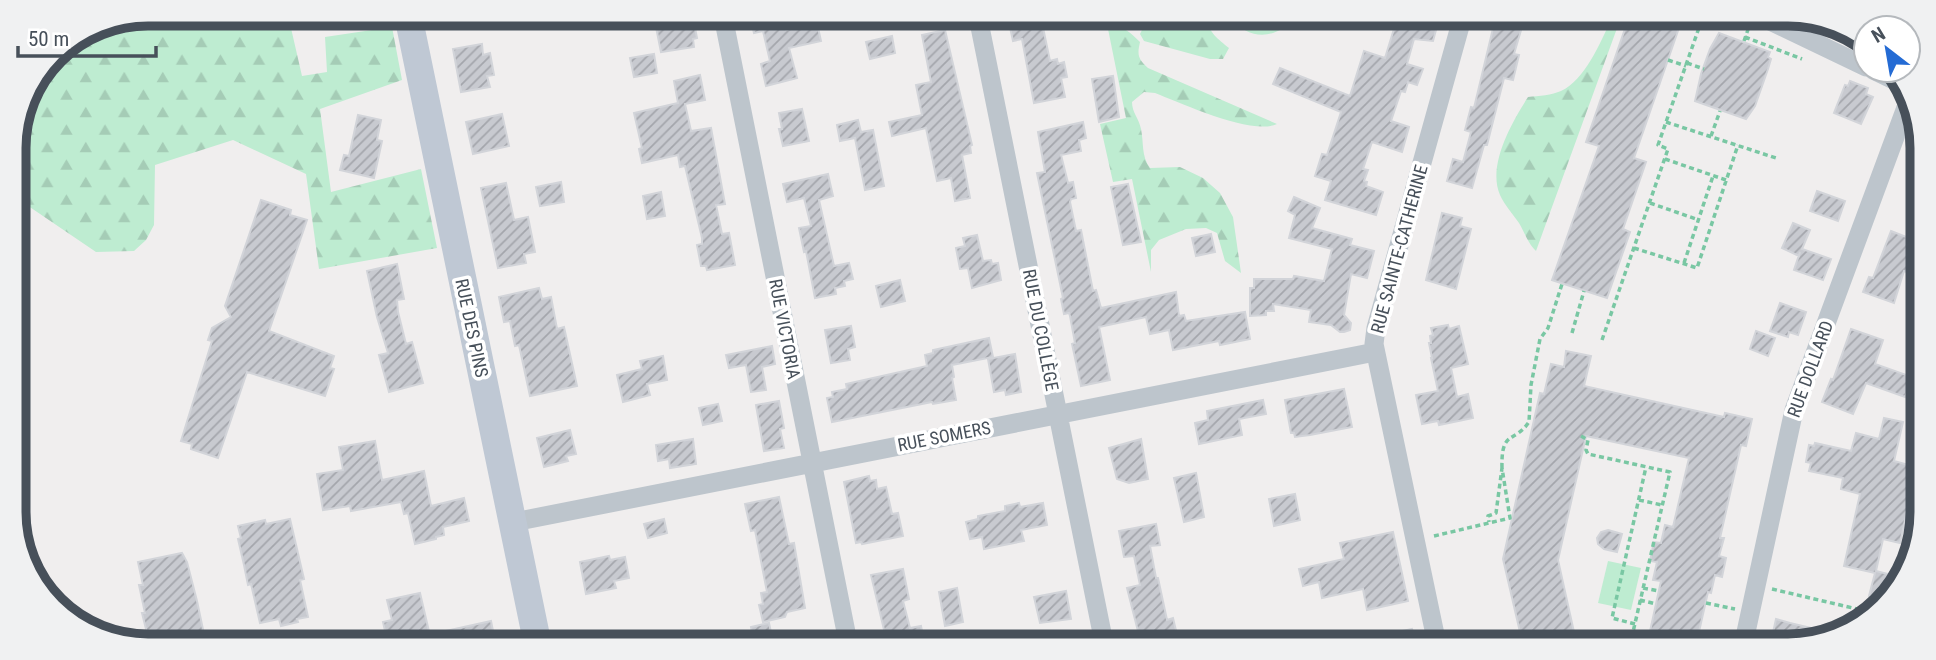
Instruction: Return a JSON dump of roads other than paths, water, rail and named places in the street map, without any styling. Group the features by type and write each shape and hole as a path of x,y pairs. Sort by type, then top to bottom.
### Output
{"street":[{"name":"RUE DES PINS","path":"410,26 536,634"},
{"name":"RUE VICTORIA","path":"725,26 846,634"},
{"name":"RUE DU COLLÈGE","path":"980,26 1102,633"},
{"name":"RUE SAINTE-CATHERINE","path":"1435,633 1375,352 1376,328 1460,26"},
{"path":"1780,26 1852,60"},
{"name":"RUE DOLLARD","path":"1746,633 1797,400 1904,113"},
{"name":"RUE SOMERS","path":"514,522 1375,352"}]}
